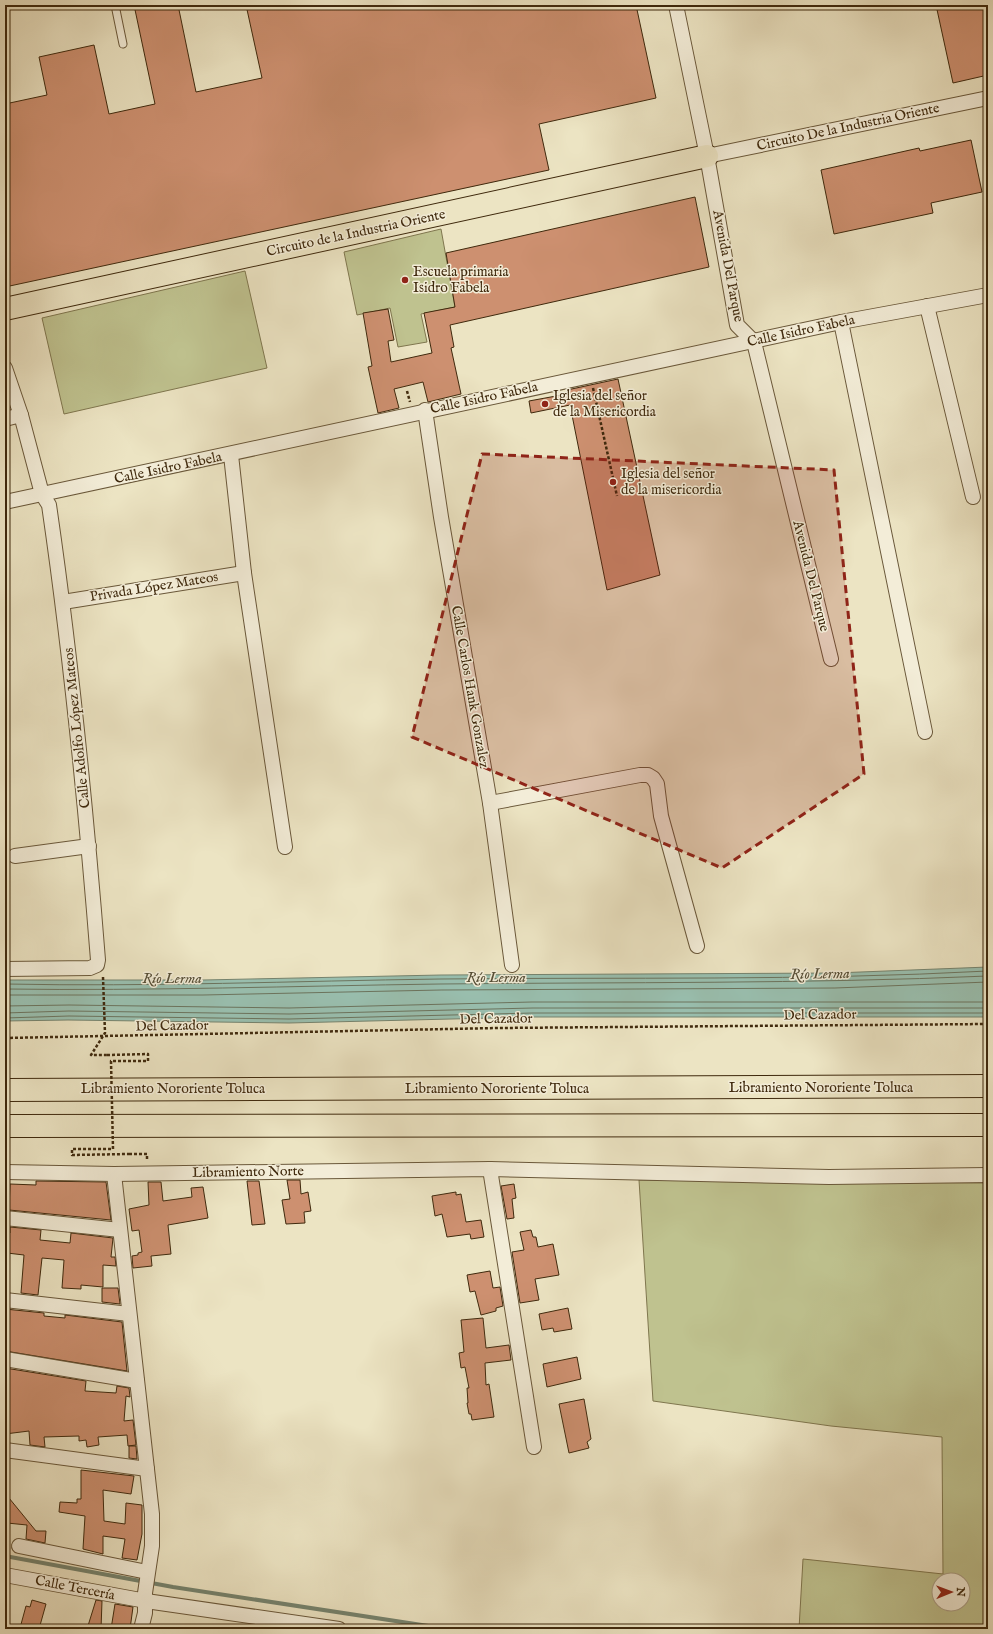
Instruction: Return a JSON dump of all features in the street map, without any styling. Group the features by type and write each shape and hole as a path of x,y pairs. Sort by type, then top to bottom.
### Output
{"highway":[{"name":"Circuito de la Industria Oriente","path":"5,309 707,156"},
{"name":"Libramiento Nororiente Toluca","path":"5,1090 875,1088 988,1086"},
{"path":"5,1126 988,1124"}],"street":[{"name":"Avenida Del Parque","path":"676,5 707,156 737,325 754,342 831,659"},
{"name":"Circuito De la Industria Oriente","path":"707,156 988,98"},
{"name":"Calle Isidro Fabela","path":"5,502 231,455 426,410 754,342 841,322 988,295"},
{"path":"927,306 973,497"},
{"path":"841,322 925,732"},
{"name":"Calle Adolfo López Mateos","path":"5,368 42,494 49,505 63,602 89,846 100,969"},
{"name":"Calle Carlos Hank Gonzalez","path":"426,410 440,517 490,803 512,965"},
{"path":"5,419 20,415"},
{"path":"231,455 244,573 285,847"},
{"name":"Privada López Mateos","path":"63,602 244,573"},
{"path":"490,803 640,775 648,775 653,778 657,784 661,816 697,946"},
{"path":"15,856 89,846"},
{"path":"5,969 100,969"},
{"path":"490,1169 534,1447"},
{"name":"Libramiento Norte","path":"5,1172 114,1174 490,1169 829,1177 988,1175"},
{"path":"114,1174 152,1514 152,1546 146,1587 145,1613 141,1629"},
{"path":"5,1218 120,1230"},
{"path":"5,1300 129,1314"},
{"path":"5,1359 137,1381"},
{"path":"5,1450 147,1469"},
{"path":"19,1546 146,1587 339,1629"},
{"name":"Calle Tercería","path":"5,1575 146,1587"}],"lane":[{"path":"115,5 123,44"}],"path":[{"path":"590,376 617,496"},
{"path":"100,969 105,1033 91,1055 148,1054 148,1060 111,1061 113,1148 72,1149 72,1155 129,1154"},
{"name":"Del Cazador","path":"5,1038 102,1038 490,1028 988,1024"}],"highlighted area":[{"path":"482,454 834,470 864,774 722,868 412,737"}],"shaded area":[{"path":"441,229 455,307 421,314 427,342 398,347 390,308 357,315 344,252"},
{"path":"245,271 267,368 64,414 42,318"},
{"path":"639,1180 988,1183 988,1629 799,1629 803,1559 931,1573 931,1612 971,1612 971,1572 943,1572 942,1437 831,1426 653,1401"}],"water":[{"name":"Río Lerma","path":"988,967 988,1017 533,1017 289,1023 68,1020 5,1021 5,980 203,980 441,975 835,973"}],"building":[{"path":"134,5 178,5 196,92 262,78 246,5 636,5 656,98 539,124 549,170 5,287 5,104 47,95 39,57 94,45 109,114 155,104"},
{"path":"936,5 988,5 988,75 953,83"},
{"path":"971,140 982,192 931,203 933,213 834,234 821,170 919,148 920,151"},
{"path":"695,197 709,267 450,325 454,347 451,348 461,394 428,402 423,382 394,389 399,408 378,413 368,367 372,366 363,313 388,309 394,340 388,341 391,362 432,353 424,313 455,307 446,253"},
{"name":"Iglesia del señor de la misericordia","path":"618,379 660,575 607,590 570,405 531,413 529,401 567,394 567,390"},
{"path":"287,1180 300,1180 301,1194 308,1192 311,1211 304,1212 305,1223 286,1224 282,1200 290,1199"},
{"path":"36,1181 106,1182 111,1220 9,1210 10,1184 36,1185"},
{"path":"247,1181 259,1181 265,1224 252,1225"},
{"path":"148,1182 161,1182 163,1201 192,1197 191,1188 203,1187 208,1218 168,1225 171,1254 151,1256 152,1266 133,1268 132,1256 138,1255 138,1253 142,1252 139,1230 132,1231 129,1209 149,1205"},
{"path":"514,1184 516,1198 512,1199 514,1218 507,1219 501,1186"},
{"path":"456,1192 456,1195 461,1194 466,1222 481,1220 484,1237 471,1239 470,1234 447,1237 442,1214 435,1216 432,1196"},
{"path":"10,1227 41,1230 40,1240 70,1243 71,1233 113,1238 111,1257 115,1257 116,1266 103,1265 103,1287 81,1285 81,1289 62,1288 64,1260 42,1258 38,1295 21,1293 24,1255 7,1253 8,1251 5,1250 5,1232 10,1233"},
{"path":"531,1230 533,1237 536,1237 538,1247 553,1244 559,1275 535,1279 539,1300 520,1303 512,1252 524,1250 520,1232"},
{"path":"490,1271 493,1288 500,1287 503,1306 496,1308 496,1311 481,1315 475,1291 470,1292 467,1275"},
{"path":"102,1288 118,1288 120,1304 102,1302"},
{"path":"568,1308 572,1329 554,1332 553,1328 542,1330 539,1314"},
{"path":"5,1309 44,1313 44,1316 65,1318 65,1315 122,1322 127,1371 5,1351"},
{"path":"483,1318 486,1348 509,1345 511,1360 485,1363 486,1385 489,1384 494,1417 472,1420 467,1403 467,1388 469,1388 465,1367 461,1368 459,1353 464,1352 461,1320"},
{"path":"577,1357 581,1379 547,1387 543,1364"},
{"path":"5,1368 86,1381 85,1391 116,1393 117,1386 129,1388 130,1397 126,1396 124,1421 133,1420 136,1445 128,1446 127,1435 98,1437 99,1445 87,1447 86,1440 79,1441 79,1436 44,1437 45,1447 30,1445 29,1431 5,1434"},
{"path":"584,1399 591,1439 587,1442 589,1448 569,1453 559,1404"},
{"path":"129,1446 136,1446 137,1459 129,1458"},
{"path":"81,1470 134,1476 131,1494 103,1490 104,1521 125,1524 126,1503 142,1505 142,1534 137,1560 122,1558 125,1539 103,1536 103,1554 83,1549 85,1516 59,1512 60,1502 77,1503 77,1499 81,1499"},
{"path":"9,1498 36,1531 46,1531 45,1543 26,1539 27,1525 7,1523"},
{"path":"32,1600 46,1604 39,1629 20,1628 26,1606 30,1607"},
{"path":"96,1600 102,1601 101,1629 87,1629"},
{"path":"115,1604 133,1607 130,1629 111,1629"}],"waterway":[{"path":"5,1556 173,1587 448,1629"}],"place":[{"name":"Escuela primaria Isidro Fabela","path":"405,280"},
{"name":"Iglesia del señor de la Misericordia","path":"545,404"},
{"name":"Iglesia del señor de la misericordia","path":"613,482"}]}
